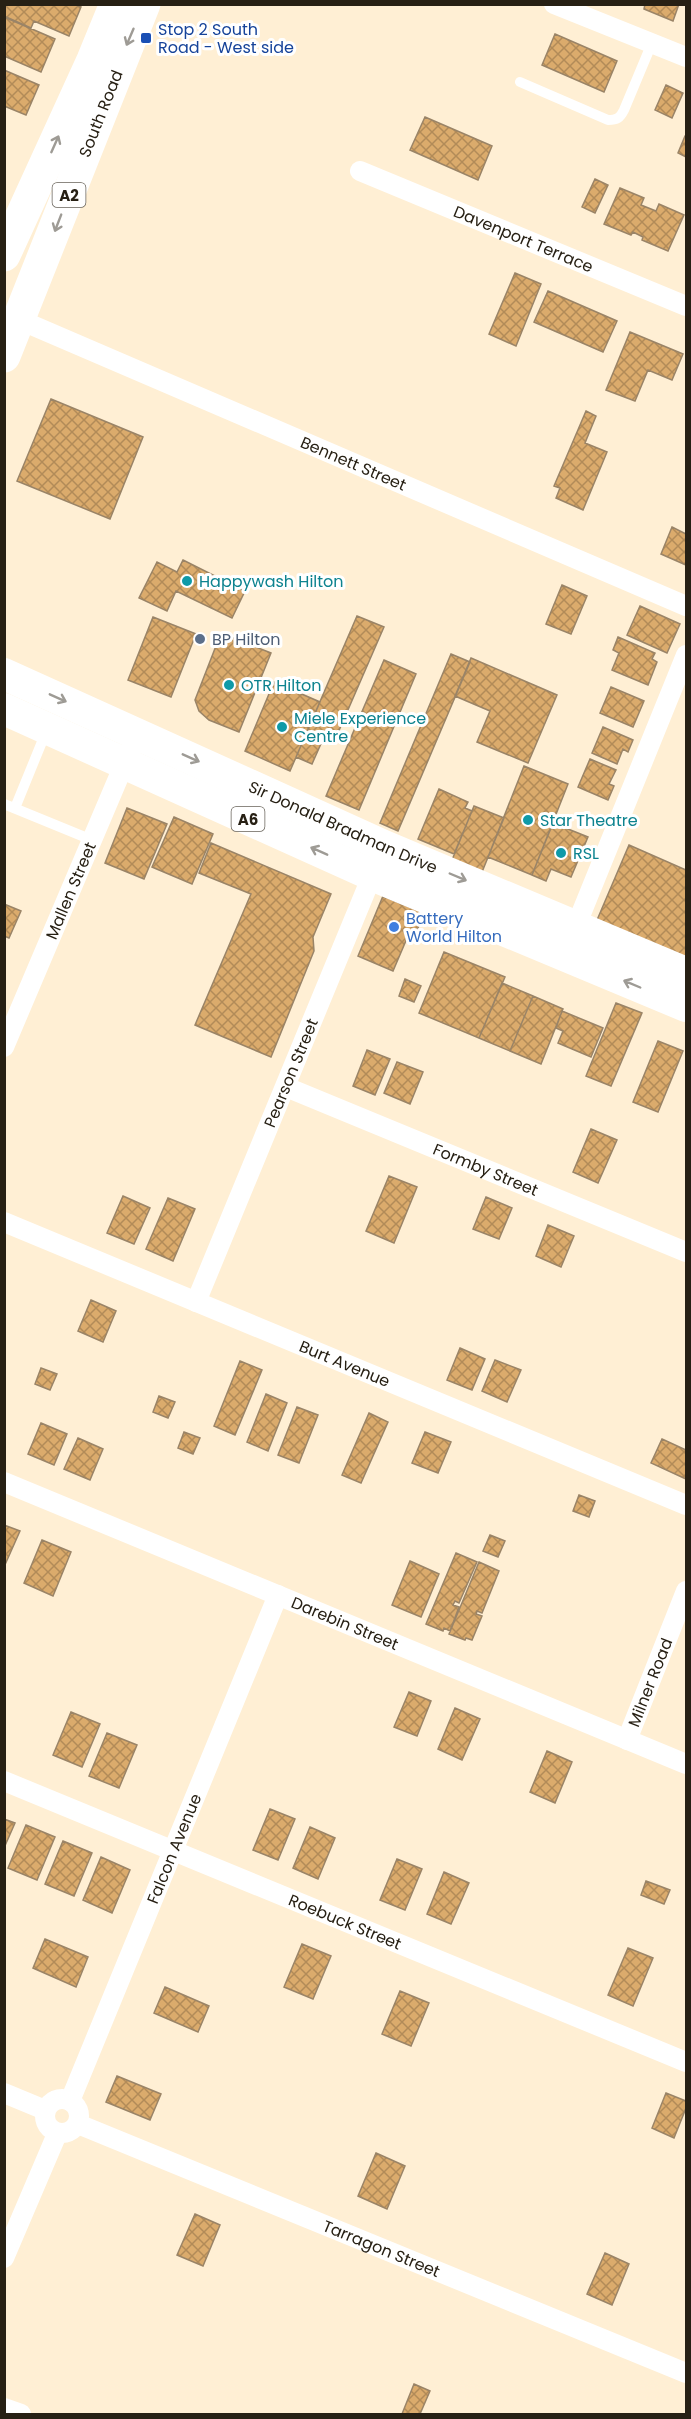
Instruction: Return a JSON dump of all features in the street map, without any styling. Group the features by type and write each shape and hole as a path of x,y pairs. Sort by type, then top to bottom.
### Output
{"highway":[{"name":"South Road","path":"4,255 116,4"},
{"name":"South Road","path":"4,356 144,4"}],"main road":[{"name":"Sir Donald Bradman Drive","path":"4,674 384,846 687,973"},
{"name":"Sir Donald Bradman Drive","path":"4,709 372,875 687,1006"}],"street":[{"path":"554,4 687,57"},
{"name":"Davenport Terrace","path":"360,171 687,306"},
{"name":"Bennett Street","path":"20,320 687,606"},
{"path":"563,955 687,655"},
{"name":"Mallen Street","path":"4,1047 137,734"},
{"name":"Pearson Street","path":"196,1302 384,846"},
{"name":"Formby Street","path":"286,1087 687,1252"},
{"name":"Burt Avenue","path":"4,1222 687,1505"},
{"name":"Darebin Street","path":"4,1482 687,1764"},
{"name":"Milner Road","path":"627,1740 687,1591"},
{"name":"Falcon Avenue","path":"70,2101 278,1595"},
{"name":"Roebuck Street","path":"4,1781 687,2062"},
{"path":"4,2093 45,2110"},
{"path":"56,2099 70,2101 78,2110 78,2124 68,2133 57,2134 46,2123 45,2110 56,2099"},
{"name":"Tarragon Street","path":"78,2124 687,2373"},
{"path":"4,2258 57,2134"},
{"path":"4,2408 21,2415"}],"lane":[{"path":"520,82 608,120 615,120 621,117 652,43"},
{"path":"15,808 48,729"},
{"path":"4,804 92,840"}],"building":[{"path":"4,4 74,4 81,7 69,36 34,21 31,28 4,16"},
{"path":"645,4 679,4 673,21 644,9"},
{"path":"4,17 55,39 41,72 4,56"},
{"path":"555,34 617,61 604,92 542,65"},
{"path":"4,70 39,85 26,115 4,106"},
{"path":"666,85 683,93 672,118 655,110"},
{"path":"425,117 492,146 478,180 410,150"},
{"path":"686,136 686,157 678,153"},
{"path":"595,179 608,185 595,213 582,207"},
{"path":"620,188 644,198 641,205 656,211 659,204 684,215 668,251 642,240 643,237 633,232 631,235 604,224"},
{"path":"515,273 541,284 516,346 489,334"},
{"path":"548,291 617,321 603,352 534,322"},
{"path":"630,332 683,354 672,380 648,370 635,401 606,390"},
{"path":"51,399 143,437 110,519 17,481"},
{"path":"586,411 596,416 585,443 607,452 583,510 556,498 560,488 554,486"},
{"path":"672,527 686,534 686,565 661,554"},
{"name":"Happywash Hilton","path":"183,560 245,591 232,618 176,591 167,611 139,598 157,562 177,572"},
{"path":"562,585 587,596 571,634 546,624"},
{"path":"640,606 680,624 667,653 627,635"},
{"path":"357,616 384,627 334,742 324,737 312,764 296,757"},
{"path":"153,617 196,634 171,697 128,680"},
{"name":"OTR Hilton","path":"221,633 271,653 239,732 209,720 199,711 195,700"},
{"path":"618,637 655,653 652,659 657,662 648,685 612,670 619,653 613,650"},
{"path":"451,654 470,662 398,831 380,823"},
{"path":"471,658 557,695 528,763 477,742 490,711 455,696"},
{"path":"384,660 416,674 359,810 326,796"},
{"name":"Miele Experience Centre","path":"274,682 320,702 290,771 245,751"},
{"path":"611,687 644,701 633,727 600,713"},
{"path":"603,727 633,740 628,752 623,749 617,764 592,753"},
{"path":"590,759 616,770 609,784 614,786 608,800 578,787"},
{"name":"Star Theatre","path":"524,766 568,784 532,875 488,857"},
{"path":"439,789 468,802 465,808 472,811 454,854 418,839"},
{"path":"474,806 504,818 482,872 452,860"},
{"path":"127,808 167,824 144,879 105,863"},
{"path":"174,817 213,834 192,884 152,867"},
{"name":"RSL","path":"553,823 588,837 571,877 551,869 546,881 532,875"},
{"path":"211,843 331,894 313,937 314,951 271,1057 195,1025 251,894 199,873"},
{"path":"629,845 686,870 686,959 597,920"},
{"name":"Battery World Hilton","path":"383,896 424,913 414,938 408,936 393,971 358,956"},
{"path":"4,904 21,911 9,938 4,936"},
{"path":"444,952 505,977 479,1038 419,1013"},
{"path":"405,979 421,986 414,1002 399,996"},
{"path":"502,983 533,996 510,1051 479,1038"},
{"path":"533,996 563,1009 541,1064 510,1051"},
{"path":"616,1003 642,1013 611,1086 586,1076"},
{"path":"562,1011 603,1028 591,1057 558,1043 563,1031 556,1028"},
{"path":"658,1041 683,1051 658,1112 633,1102"},
{"path":"367,1050 390,1059 375,1095 353,1086"},
{"path":"397,1062 423,1072 410,1104 384,1093"},
{"path":"591,1129 617,1140 598,1183 573,1172"},
{"path":"389,1176 417,1187 394,1243 366,1231"},
{"path":"123,1196 150,1208 134,1244 107,1233"},
{"path":"486,1197 512,1208 499,1239 473,1229"},
{"path":"168,1198 195,1209 173,1261 146,1249"},
{"path":"548,1225 574,1236 561,1267 536,1256"},
{"path":"91,1300 116,1311 103,1342 78,1331"},
{"path":"460,1348 485,1359 472,1390 447,1380"},
{"path":"495,1360 521,1370 507,1402 482,1391"},
{"path":"240,1361 262,1370 235,1435 214,1426"},
{"path":"41,1368 57,1374 50,1390 35,1384"},
{"path":"266,1394 287,1403 268,1451 247,1442"},
{"path":"159,1396 175,1402 168,1418 153,1412"},
{"path":"297,1407 318,1415 299,1463 278,1455"},
{"path":"369,1413 388,1422 361,1483 342,1475"},
{"path":"41,1423 67,1434 54,1465 28,1454"},
{"path":"184,1432 200,1438 193,1454 178,1448"},
{"path":"425,1432 451,1442 438,1473 412,1463"},
{"path":"78,1438 103,1449 90,1480 64,1469"},
{"path":"662,1439 686,1450 686,1479 651,1463"},
{"path":"579,1495 595,1501 589,1517 573,1511"},
{"path":"4,1525 20,1531 4,1567"},
{"path":"490,1535 505,1541 498,1557 483,1551"},
{"path":"42,1540 71,1552 53,1596 24,1583"},
{"path":"456,1553 477,1562 459,1603 455,1601 453,1605 459,1607 450,1631 444,1628 443,1631 426,1624"},
{"path":"410,1561 439,1574 421,1617 392,1605"},
{"path":"479,1562 499,1571 482,1613 477,1611 476,1614 482,1616 472,1640 466,1638 465,1640 449,1634"},
{"path":"409,1692 431,1701 417,1736 394,1727"},
{"path":"455,1708 480,1719 462,1760 438,1749"},
{"path":"71,1712 100,1724 82,1767 53,1755"},
{"path":"107,1733 137,1745 119,1788 89,1776"},
{"path":"547,1751 572,1762 555,1803 530,1792"},
{"path":"270,1809 295,1819 278,1860 253,1850"},
{"path":"4,1819 15,1823 4,1848"},
{"path":"26,1825 55,1837 37,1880 8,1868"},
{"path":"310,1827 335,1838 318,1879 293,1868"},
{"path":"63,1841 92,1853 74,1896 45,1884"},
{"path":"101,1857 130,1870 112,1913 83,1900"},
{"path":"397,1859 422,1869 405,1910 380,1900"},
{"path":"444,1872 469,1883 451,1924 427,1914"},
{"path":"646,1881 670,1890 664,1904 641,1895"},
{"path":"45,1939 88,1957 76,1987 33,1968"},
{"path":"302,1944 331,1956 313,1999 284,1987"},
{"path":"628,1948 653,1958 633,2006 608,1995"},
{"path":"165,1987 209,2006 198,2032 154,2013"},
{"path":"400,1991 429,2003 411,2046 382,2034"},
{"path":"117,2076 161,2094 150,2120 106,2102"},
{"path":"666,2093 686,2101 686,2108 674,2138 652,2128"},
{"path":"376,2153 405,2166 387,2209 358,2196"},
{"path":"195,2214 220,2225 203,2266 177,2255"},
{"path":"605,2253 629,2264 612,2305 587,2294"},
{"path":"414,2384 430,2391 420,2414 402,2414"}],"place":[{"name":"Stop 2 South Road - West side","path":"146,38"},
{"name":"Happywash Hilton","path":"187,581"},
{"name":"BP Hilton","path":"200,639"},
{"name":"OTR Hilton","path":"229,685"},
{"name":"Miele Experience Centre","path":"282,727"},
{"name":"Star Theatre","path":"528,820"},
{"name":"RSL","path":"561,853"},
{"name":"Battery World Hilton","path":"394,927"}]}
